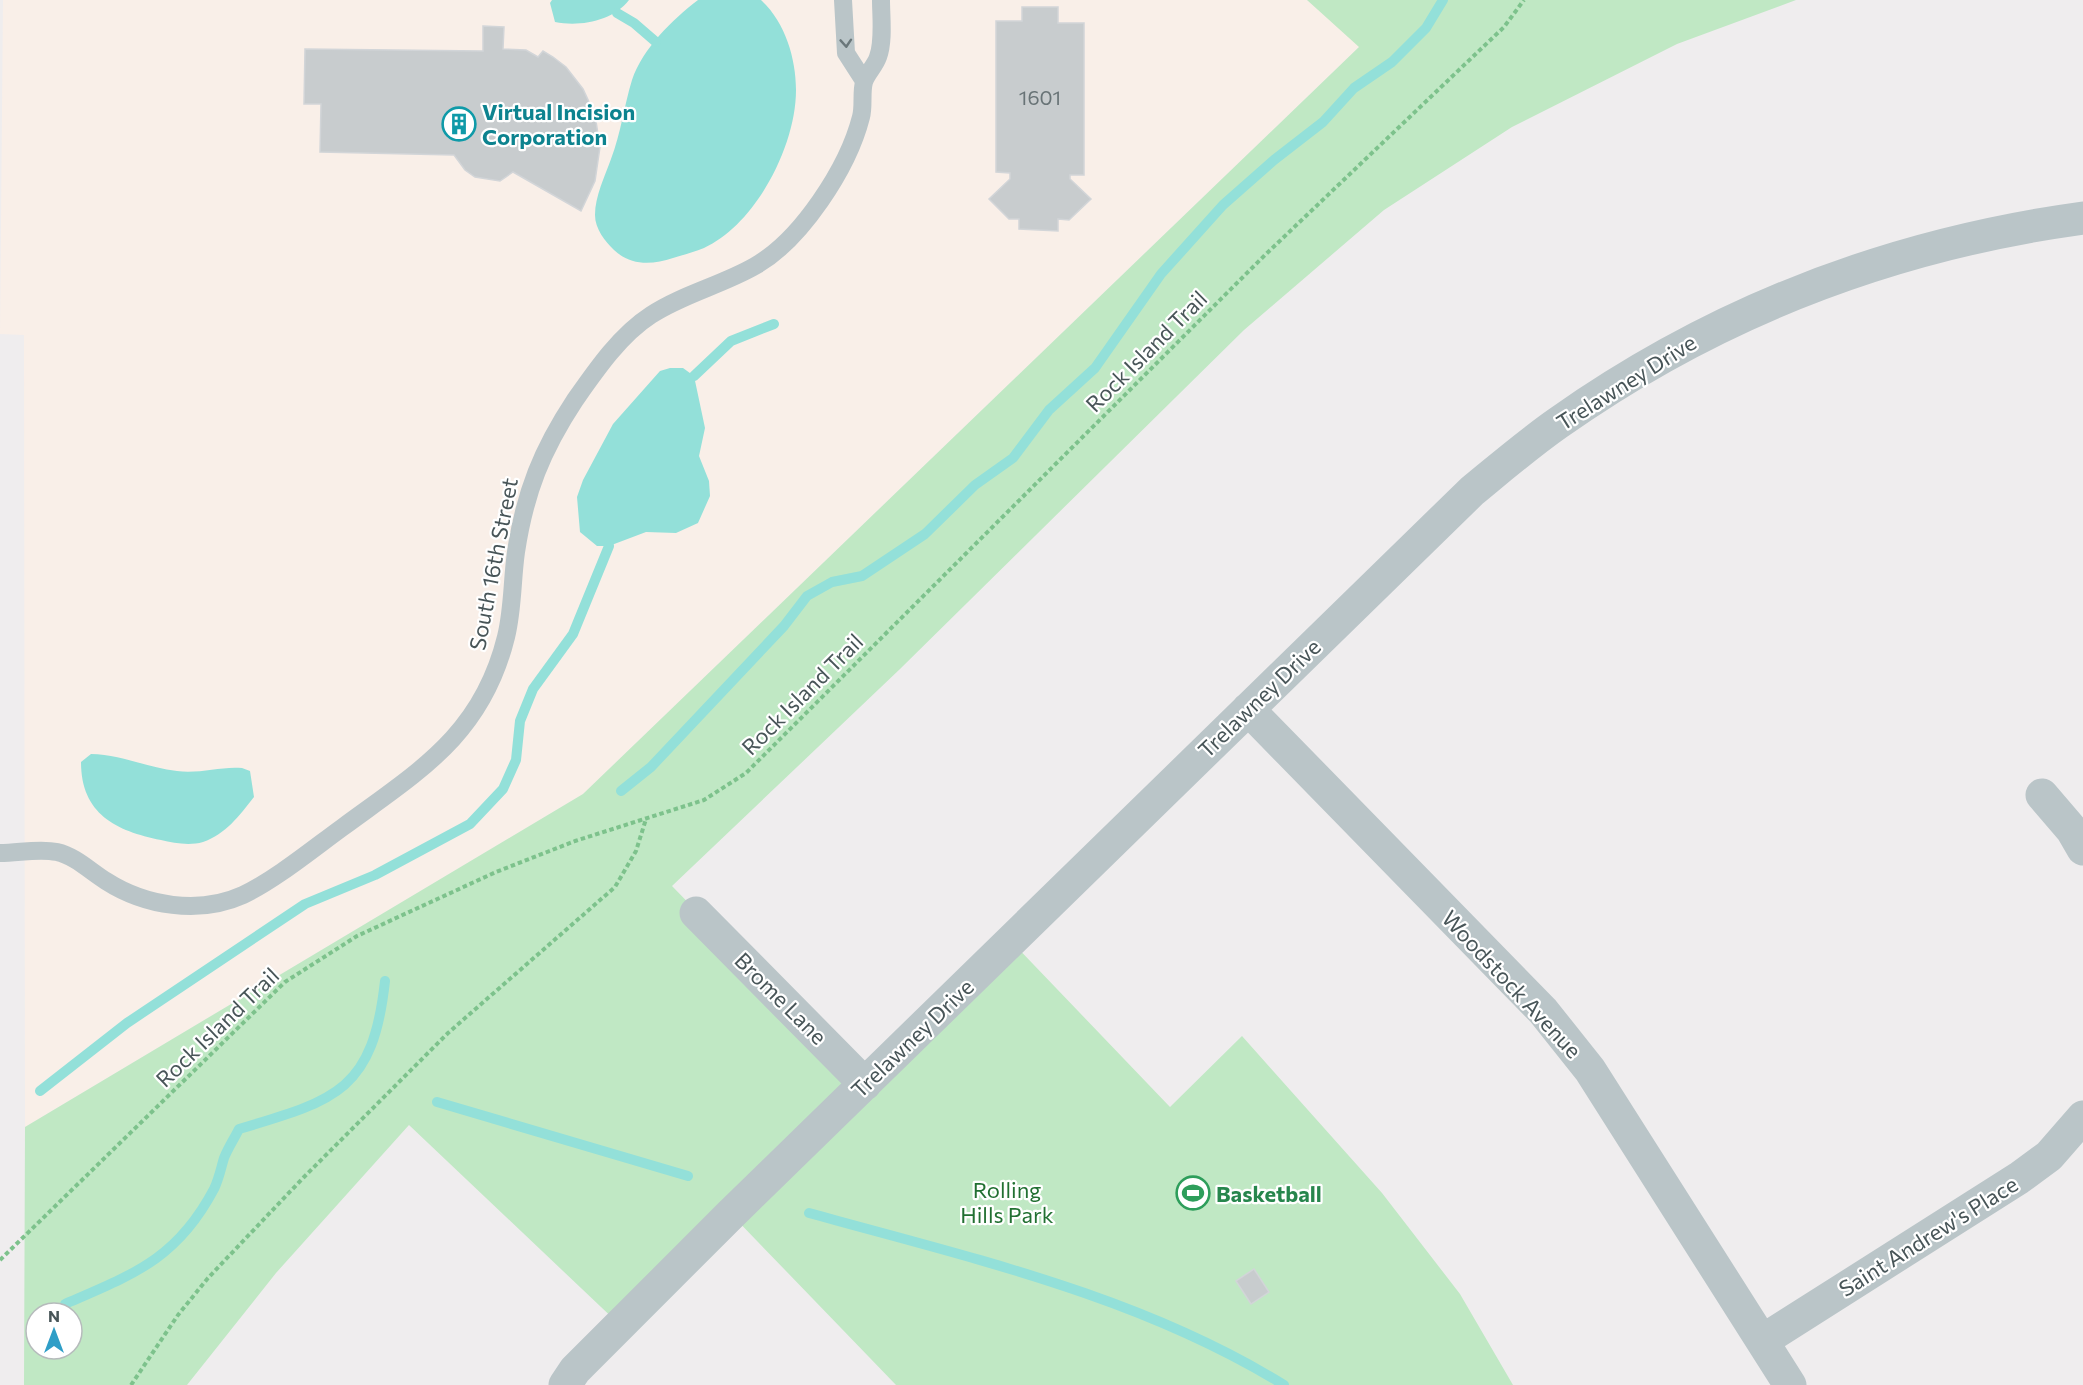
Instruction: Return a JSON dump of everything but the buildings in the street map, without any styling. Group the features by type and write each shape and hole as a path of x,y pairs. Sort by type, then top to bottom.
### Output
{"street":[{"name":"Trelawney Drive","path":"565,1385 575,1370 641,1303 1248,708 1472,491 1557,423 1644,366 1739,316 1829,278 1922,249 2013,227 2083,218"},
{"name":"Woodstock Avenue","path":"1248,708 1550,1020 1590,1070 1790,1385"},
{"path":"2042,795 2072,830 2083,849"},
{"name":"Brome Lane","path":"696,913 865,1084"},
{"name":"Saint Andrew's Place","path":"1762,1341 2019,1178 2049,1156 2083,1118"}],"lane":[{"path":"843,0 846,53 864,81"},
{"name":"South 16th Street","path":"0,853 44,850 59,852 134,897 157,902 201,906 223,902 244,894 316,847 424,768 457,736 481,703 492,680 507,633 516,552 528,491 551,438 596,373 634,329 659,310 759,264 801,227 847,153 861,116 864,81 879,56 881,0"}],"path":[{"name":"Rock Island Trail","path":"0,1260 285,982 357,936 485,877 575,841 704,800 746,773 1265,255 1504,27 1524,0"},
{"path":"131,1385 178,1315 200,1287 296,1185 448,1033 615,886 636,851 646,819"}],"shaded area":[{"path":"3,0 1307,0 1360,46 583,794 25,1127 24,335 0,334"}],"green space":[{"name":"Rolling Hills Park","path":"1307,0 1796,0 1677,44 1512,127 1384,210 1244,330 900,669 672,886 865,1084 1011,941 1170,1107 1242,1036 1382,1193 1460,1294 1513,1385 896,1385 731,1214 620,1325 409,1125 276,1273 187,1385 24,1385 24,1361 84,1361 84,1301 24,1301 25,1127 583,794 1359,47"}],"water":[{"path":"552,0 629,0 605,18 575,24 555,22 550,3"},
{"path":"698,0 761,0 769,9 783,30 791,53 796,90 794,112 781,158 770,181 740,221 723,237 704,248 665,260 642,263 627,259 607,243 595,220 595,208 637,68 659,36 678,16"},
{"path":"683,368 694,376 705,428 699,456 709,481 710,496 698,523 676,533 646,532 609,546 597,546 580,532 577,497 583,480 613,424 660,371"},
{"path":"91,754 113,756 177,771 242,768 250,771 254,797 225,829 203,842 182,844 145,836 116,825 94,807 87,795 81,762"}],"waterway":[{"path":"621,791 651,767 784,626 807,596 832,582 862,576 925,534 975,485 1013,458 1049,410 1095,368 1161,274 1223,205 1274,160 1323,122 1354,88 1392,62 1426,28 1443,0"},
{"path":"617,13 634,23 656,42"},
{"path":"694,376 731,341 774,324"},
{"path":"40,1091 127,1023 305,904 375,875 470,824 503,789 516,760 520,721 533,689 573,634 609,546"},
{"path":"72,1301 133,1273 169,1248 185,1232 200,1213 214,1189 224,1158 239,1129 301,1109 325,1098 344,1085 359,1068 371,1046 385,981"},
{"path":"437,1102 688,1176"},
{"path":"809,1213 993,1264 1113,1303 1229,1354 1284,1385"}],"place":[{"name":"Virtual Incision Corporation","path":"459,124"},
{"name":"Basketball","path":"1193,1193"}]}
